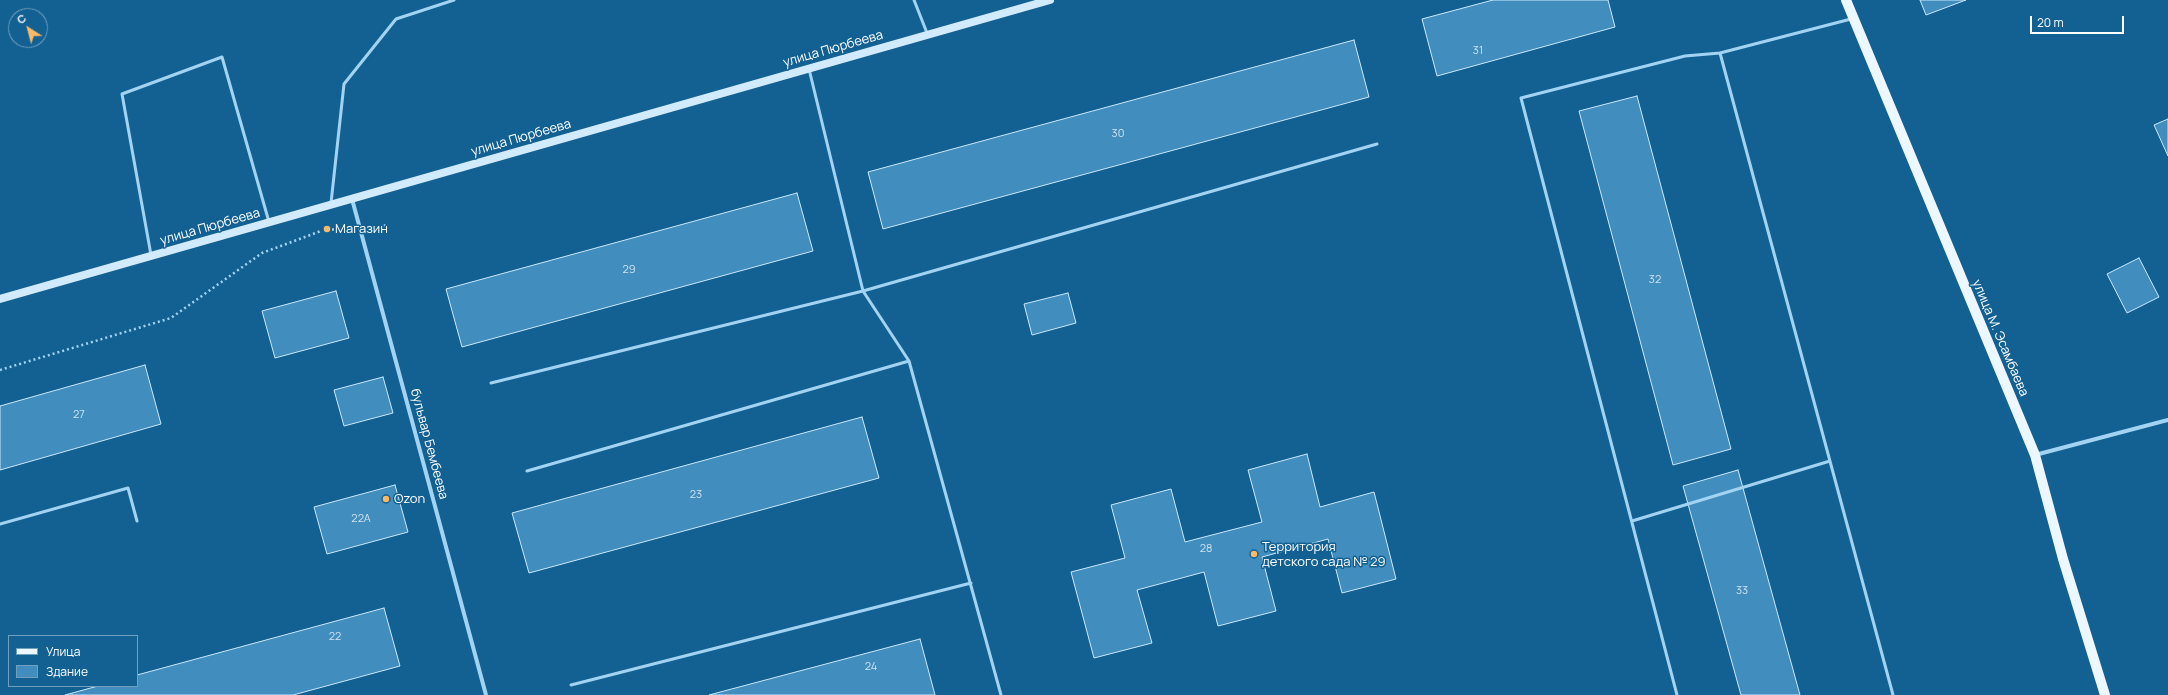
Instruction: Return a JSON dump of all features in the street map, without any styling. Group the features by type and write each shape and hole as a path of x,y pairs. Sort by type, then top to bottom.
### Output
{"main road":[{"name":"улица Пюрбеева","path":"0,299 1050,0"},
{"name":"улица М. Эсамбаева","path":"1846,0 2035,455 2063,559 2105,695"}],"street":[{"name":"бульвар Бембеева","path":"352,198 486,695"},
{"path":"2035,455 2168,420"}],"lane":[{"path":"330,204 344,84 396,19 454,0"},
{"path":"914,0 928,35"},
{"path":"1677,695 1521,98 1685,56 1720,53 1853,18"},
{"path":"1720,53 1892,695"},
{"path":"151,256 122,94 222,57 269,222"},
{"path":"809,69 863,291 909,361 1001,695"},
{"path":"491,383 863,291 1377,144"},
{"path":"527,471 909,361"},
{"path":"1632,521 1830,461"},
{"path":"0,524 128,488 137,521"},
{"path":"571,685 971,583"}],"path":[{"path":"0,370 171,318 262,253 327,229 361,232 386,225"}],"building":[{"path":"1493,0 1608,0 1615,27 1437,76 1422,19"},
{"path":"1920,0 1966,0 1926,15"},
{"path":"1354,40 1369,97 883,229 868,172"},
{"path":"1637,96 1731,449 1673,465 1579,111"},
{"path":"2168,119 2168,156 2154,125"},
{"path":"797,193 813,251 462,347 446,289"},
{"path":"2139,258 2159,297 2127,313 2107,274"},
{"path":"336,291 349,338 275,358 262,311"},
{"path":"1068,293 1076,323 1032,335 1024,304"},
{"path":"145,365 161,424 0,470 0,406"},
{"path":"383,377 393,413 344,426 334,390"},
{"path":"862,417 879,478 529,573 512,513"},
{"path":"1307,454 1320,507 1374,492 1396,579 1342,593 1328,539 1262,557 1276,611 1218,626 1204,572 1137,590 1152,643 1094,658 1071,572 1125,558 1111,505 1171,489 1185,542 1262,522 1248,470"},
{"path":"1738,470 1800,695 1741,695 1683,486"},
{"path":"395,485 408,532 327,554 314,507"},
{"path":"384,608 400,666 293,695 65,695 94,687 138,687 138,675"},
{"path":"920,639 935,695 709,695"}],"place":[{"name":"Магазин","path":"327,229"},
{"name":"Ozon","path":"386,499"},
{"name":"Территория детского сада № 29","path":"1254,554"}]}
